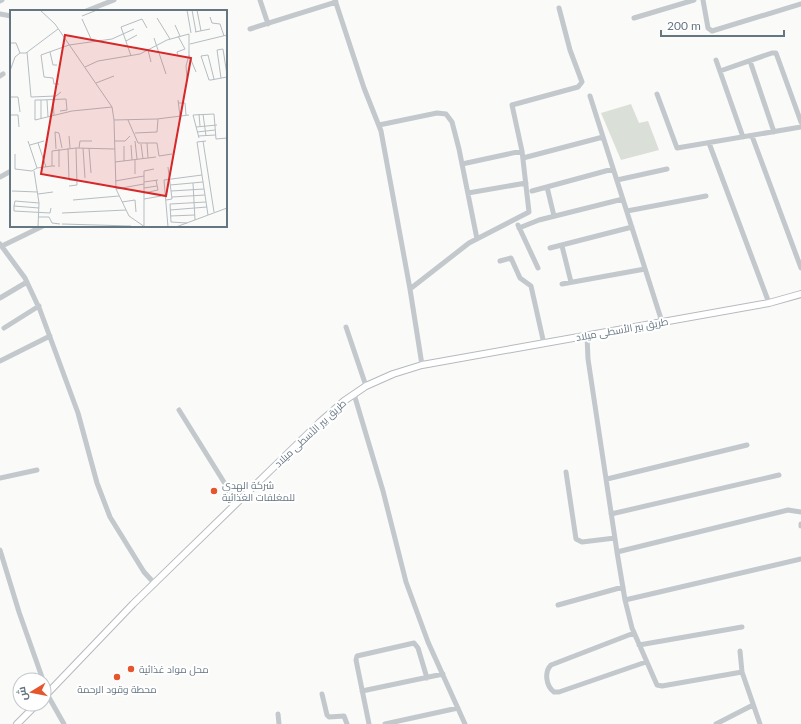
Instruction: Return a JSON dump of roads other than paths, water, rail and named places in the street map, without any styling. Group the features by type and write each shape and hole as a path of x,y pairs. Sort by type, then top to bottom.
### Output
{"main road":[{"name":"طريق بير الأسطى ميلاد","path":"52,688 133,604 320,422 366,386 393,374 422,366 769,303 801,294"},
{"path":"17,724 29,712"}],"street":[{"path":"89,10 114,0"},
{"path":"260,0 268,24"},
{"path":"634,18 694,0"},
{"path":"703,0 708,28 712,31 801,4"},
{"path":"250,29 336,1 364,88 379,125 410,289 422,366"},
{"path":"410,289 477,239 528,213 530,209 523,158 513,105 578,87 582,82 570,50 559,8"},
{"path":"0,14 10,16"},
{"path":"720,71 776,53 801,122"},
{"path":"716,60 743,137"},
{"path":"750,61 774,132"},
{"path":"657,94 676,147 801,127"},
{"path":"590,96 662,322"},
{"path":"379,125 437,113 443,113 451,119 462,164 477,239"},
{"path":"752,136 801,268"},
{"path":"523,158 604,137"},
{"path":"708,143 769,303"},
{"path":"462,164 522,151"},
{"path":"532,190 614,169"},
{"path":"617,180 667,170"},
{"path":"0,177 10,172"},
{"path":"468,193 526,182"},
{"path":"547,187 554,216"},
{"path":"627,211 706,196"},
{"path":"538,268 518,226 623,199"},
{"path":"41,227 2,249 27,282 38,306 78,413 97,483 110,517 144,572 154,584"},
{"path":"550,248 632,227"},
{"path":"562,246 571,282"},
{"path":"500,261 511,258 520,278 530,284 544,344"},
{"path":"562,284 645,269"},
{"path":"0,298 27,282"},
{"path":"4,328 38,306"},
{"path":"346,327 366,386"},
{"path":"0,361 50,336"},
{"path":"588,336 588,359 607,479 614,538 625,600 634,633 655,683 662,686 742,672"},
{"path":"354,394 383,492 406,582 428,642 465,724"},
{"path":"179,410 237,503"},
{"path":"607,479 747,446"},
{"path":"0,478 37,470"},
{"path":"566,472 576,539 582,542 614,538"},
{"path":"611,514 779,475"},
{"path":"617,552 788,510 801,512"},
{"path":"0,550 41,672"},
{"path":"625,600 801,559"},
{"path":"0,573 6,570"},
{"path":"558,605 623,587"},
{"path":"639,645 742,627"},
{"path":"634,633 551,665 547,673 550,687 554,692 559,692 646,662"},
{"path":"369,724 356,660 357,656 412,643 418,648 426,678"},
{"path":"740,651 742,672 760,724"},
{"path":"362,691 443,674"},
{"path":"322,694 327,715 329,717 344,716 347,724"},
{"path":"716,724 753,705"},
{"path":"52,706 64,724"},
{"path":"385,724 458,708"},
{"path":"278,714 279,724"}],"place":[{"name":"شركة الهدي للمغلفات الغذائية","path":"214,491"},
{"name":"محل مواد غذائية","path":"131,669"},
{"name":"محطة وقود الرحمة","path":"117,677"}]}
